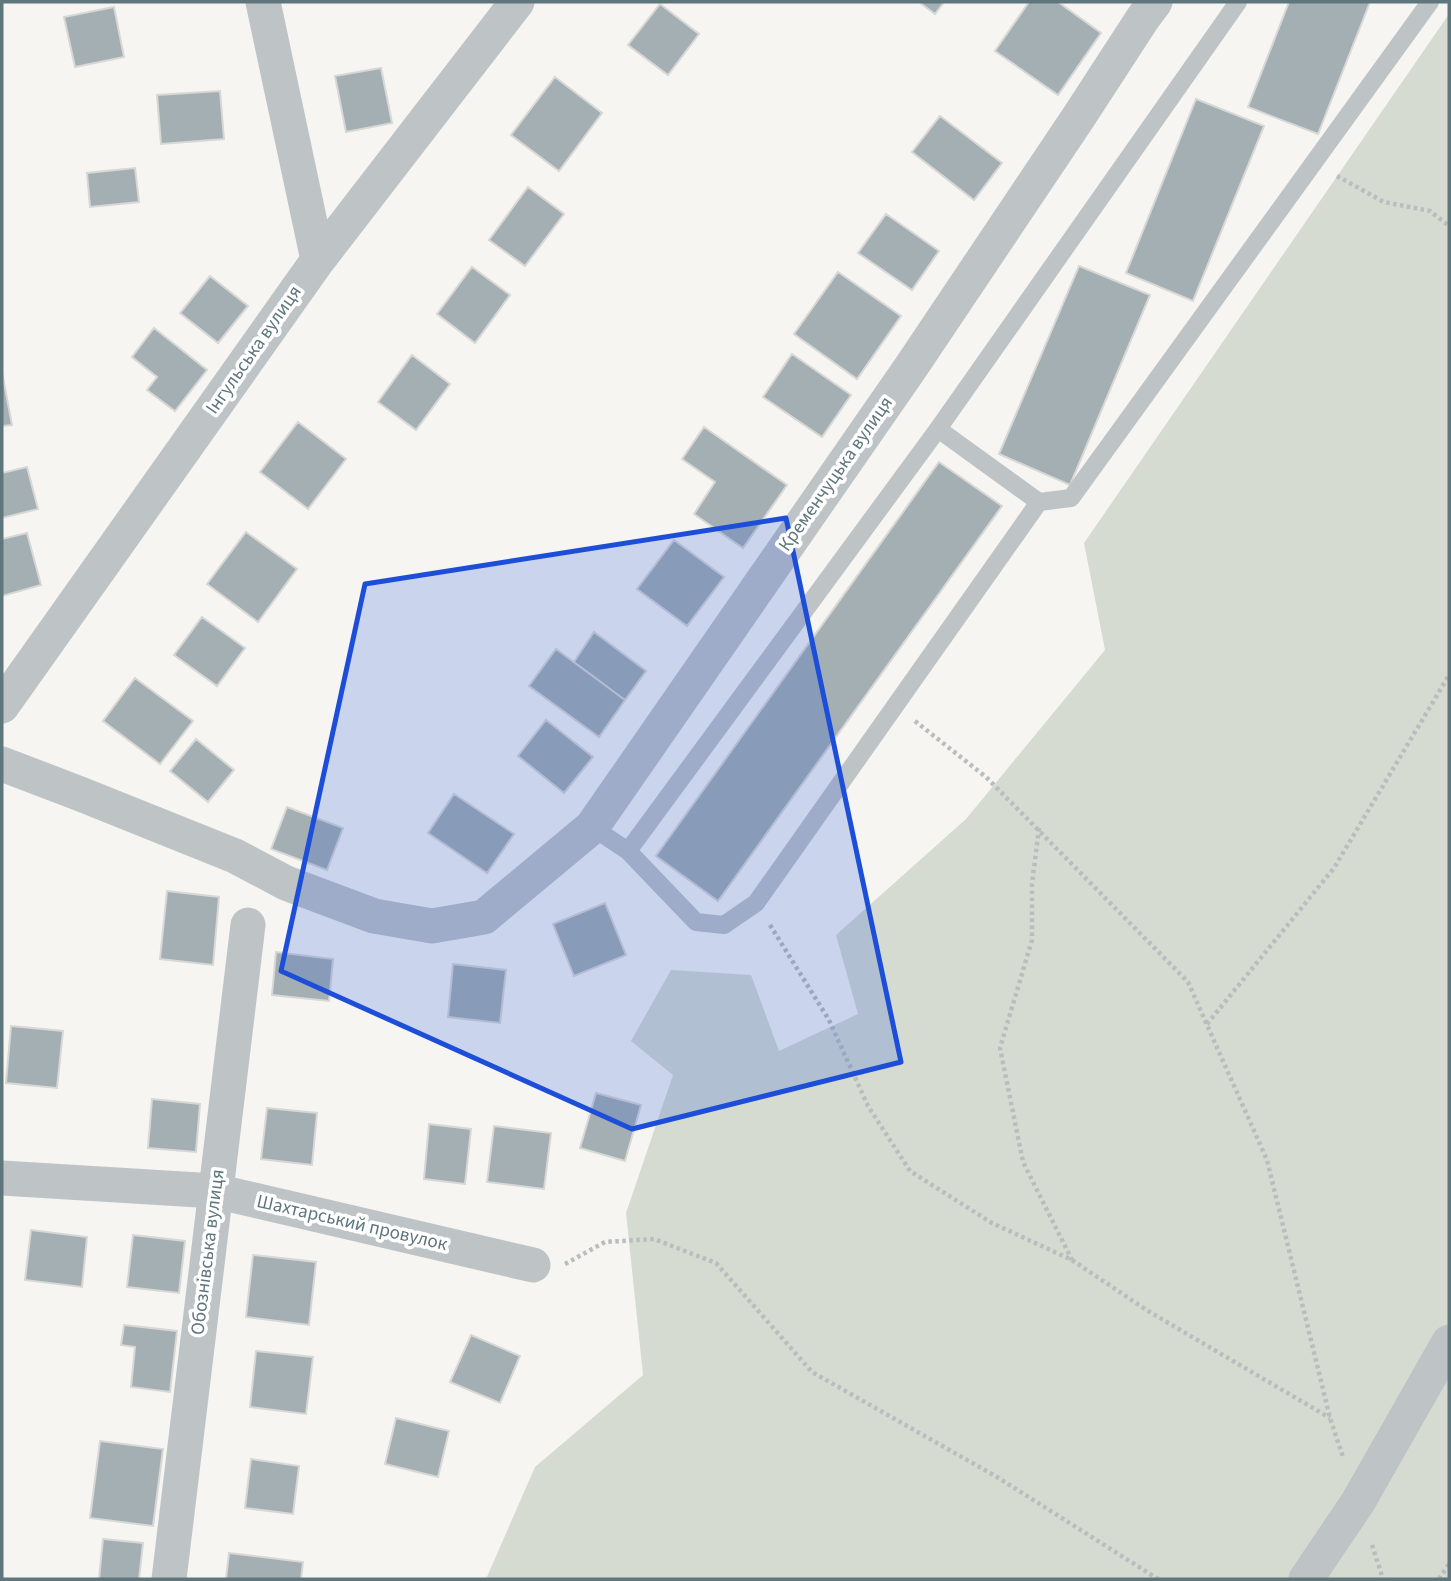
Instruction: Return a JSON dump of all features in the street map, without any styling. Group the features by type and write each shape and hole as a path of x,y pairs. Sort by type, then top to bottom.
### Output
{"street":[{"path":"263,2 318,260"},
{"name":"Інгульська вулиця","path":"2,706 318,260 516,2"},
{"name":"Кременчуцька вулиця","path":"2,764 223,851 286,883 374,916 432,926 484,917 592,827 926,345 1078,118 1140,7"},
{"name":"Обознівська вулиця","path":"169,1579 248,925"},
{"name":"Шахтарський провулок","path":"2,1178 215,1191 533,1265"},
{"path":"1306,1579 1358,1502 1449,1342"}],"lane":[{"path":"628,851 938,429 1238,2"},
{"path":"938,429 1040,502 1070,498 1430,2"},
{"path":"592,827 628,851 696,922 724,925 756,903 1040,502"}],"path":[{"path":"1313,164 1384,202 1430,211 1449,226"},
{"path":"1207,1024 1334,868 1449,675"},
{"path":"894,706 986,777 1188,982 1267,1160 1330,1418 1383,1579"},
{"path":"1039,828 1032,884 1031,940 1000,1048 1023,1162 1072,1260"},
{"path":"756,903 829,1020 868,1106 910,1171 992,1223 1072,1260 1148,1311 1330,1418"},
{"path":"533,1265 560,1267 605,1242 654,1239 716,1264 813,1371 997,1477 1158,1579"},
{"path":"1439,1579 1449,1564"}],"highlighted area":[{"path":"786,518 901,1062 632,1129 281,971 365,584"}],"shaded area":[{"path":"1449,14 1449,1579 486,1579 535,1467 643,1375 626,1213 673,1075 631,1041 671,970 751,975 779,1051 858,1014 836,935 966,819 1105,650 1084,543"}],"building":[{"path":"919,2 944,2 935,14"},
{"path":"1029,2 1058,2 1101,33 1058,95 995,51"},
{"path":"1289,2 1370,2 1318,134 1248,107"},
{"path":"660,4 699,34 668,75 628,45"},
{"path":"114,7 124,57 75,67 64,17"},
{"path":"381,68 392,123 346,132 335,76"},
{"path":"555,77 602,113 559,171 511,135"},
{"path":"220,91 224,139 161,144 157,95"},
{"path":"1196,99 1264,126 1193,301 1126,273"},
{"path":"940,116 1002,163 974,200 912,152"},
{"path":"135,168 139,202 90,207 87,173"},
{"path":"528,187 564,214 525,266 489,240"},
{"path":"886,214 939,251 912,290 858,253"},
{"path":"1079,266 1150,295 1070,485 999,454"},
{"path":"472,267 510,295 475,343 437,314"},
{"path":"838,272 901,316 857,379 794,334"},
{"path":"210,276 248,306 218,343 180,313"},
{"path":"154,328 207,370 175,411 147,390 157,377 132,357"},
{"path":"792,354 851,395 822,437 763,397"},
{"path":"412,355 450,384 416,430 378,402"},
{"path":"2,372 12,425 2,426"},
{"path":"298,422 346,459 308,509 260,472"},
{"path":"704,427 787,485 743,548 694,514 715,482 682,459"},
{"path":"939,462 1002,506 718,901 656,856"},
{"path":"27,467 38,509 2,518 2,473"},
{"path":"246,532 297,569 258,622 207,584"},
{"path":"27,533 41,585 2,596 2,539"},
{"path":"674,540 724,577 687,626 637,589"},
{"path":"202,617 245,648 217,686 174,655"},
{"path":"594,632 646,671 625,700 574,662"},
{"path":"556,649 625,700 599,737 529,686"},
{"path":"135,678 193,721 160,764 103,721"},
{"path":"546,720 593,757 564,793 518,756"},
{"path":"196,739 234,770 208,802 170,771"},
{"path":"454,794 514,834 487,873 428,833"},
{"path":"287,807 343,828 327,870 271,849"},
{"path":"167,891 219,897 213,965 160,959"},
{"path":"605,903 626,955 574,976 553,924"},
{"path":"276,952 333,959 329,1001 272,995"},
{"path":"453,964 506,970 500,1023 448,1017"},
{"path":"11,1026 63,1031 57,1088 6,1083"},
{"path":"596,1093 641,1105 625,1161 580,1148"},
{"path":"152,1099 200,1104 196,1152 148,1148"},
{"path":"267,1108 317,1113 312,1165 261,1159"},
{"path":"429,1124 471,1129 465,1184 424,1179"},
{"path":"494,1126 551,1133 544,1189 487,1182"},
{"path":"31,1230 87,1237 82,1287 25,1280"},
{"path":"133,1235 185,1241 179,1293 127,1287"},
{"path":"253,1255 316,1262 309,1325 246,1317"},
{"path":"124,1325 177,1331 170,1392 131,1387 135,1347 121,1345"},
{"path":"471,1335 520,1356 500,1403 450,1382"},
{"path":"256,1351 313,1357 306,1414 250,1407"},
{"path":"396,1418 449,1431 438,1477 385,1464"},
{"path":"100,1441 163,1449 153,1526 90,1518"},
{"path":"251,1459 299,1466 293,1514 245,1508"},
{"path":"103,1539 143,1543 139,1579 99,1579"},
{"path":"229,1553 303,1562 301,1579 226,1579"}]}
